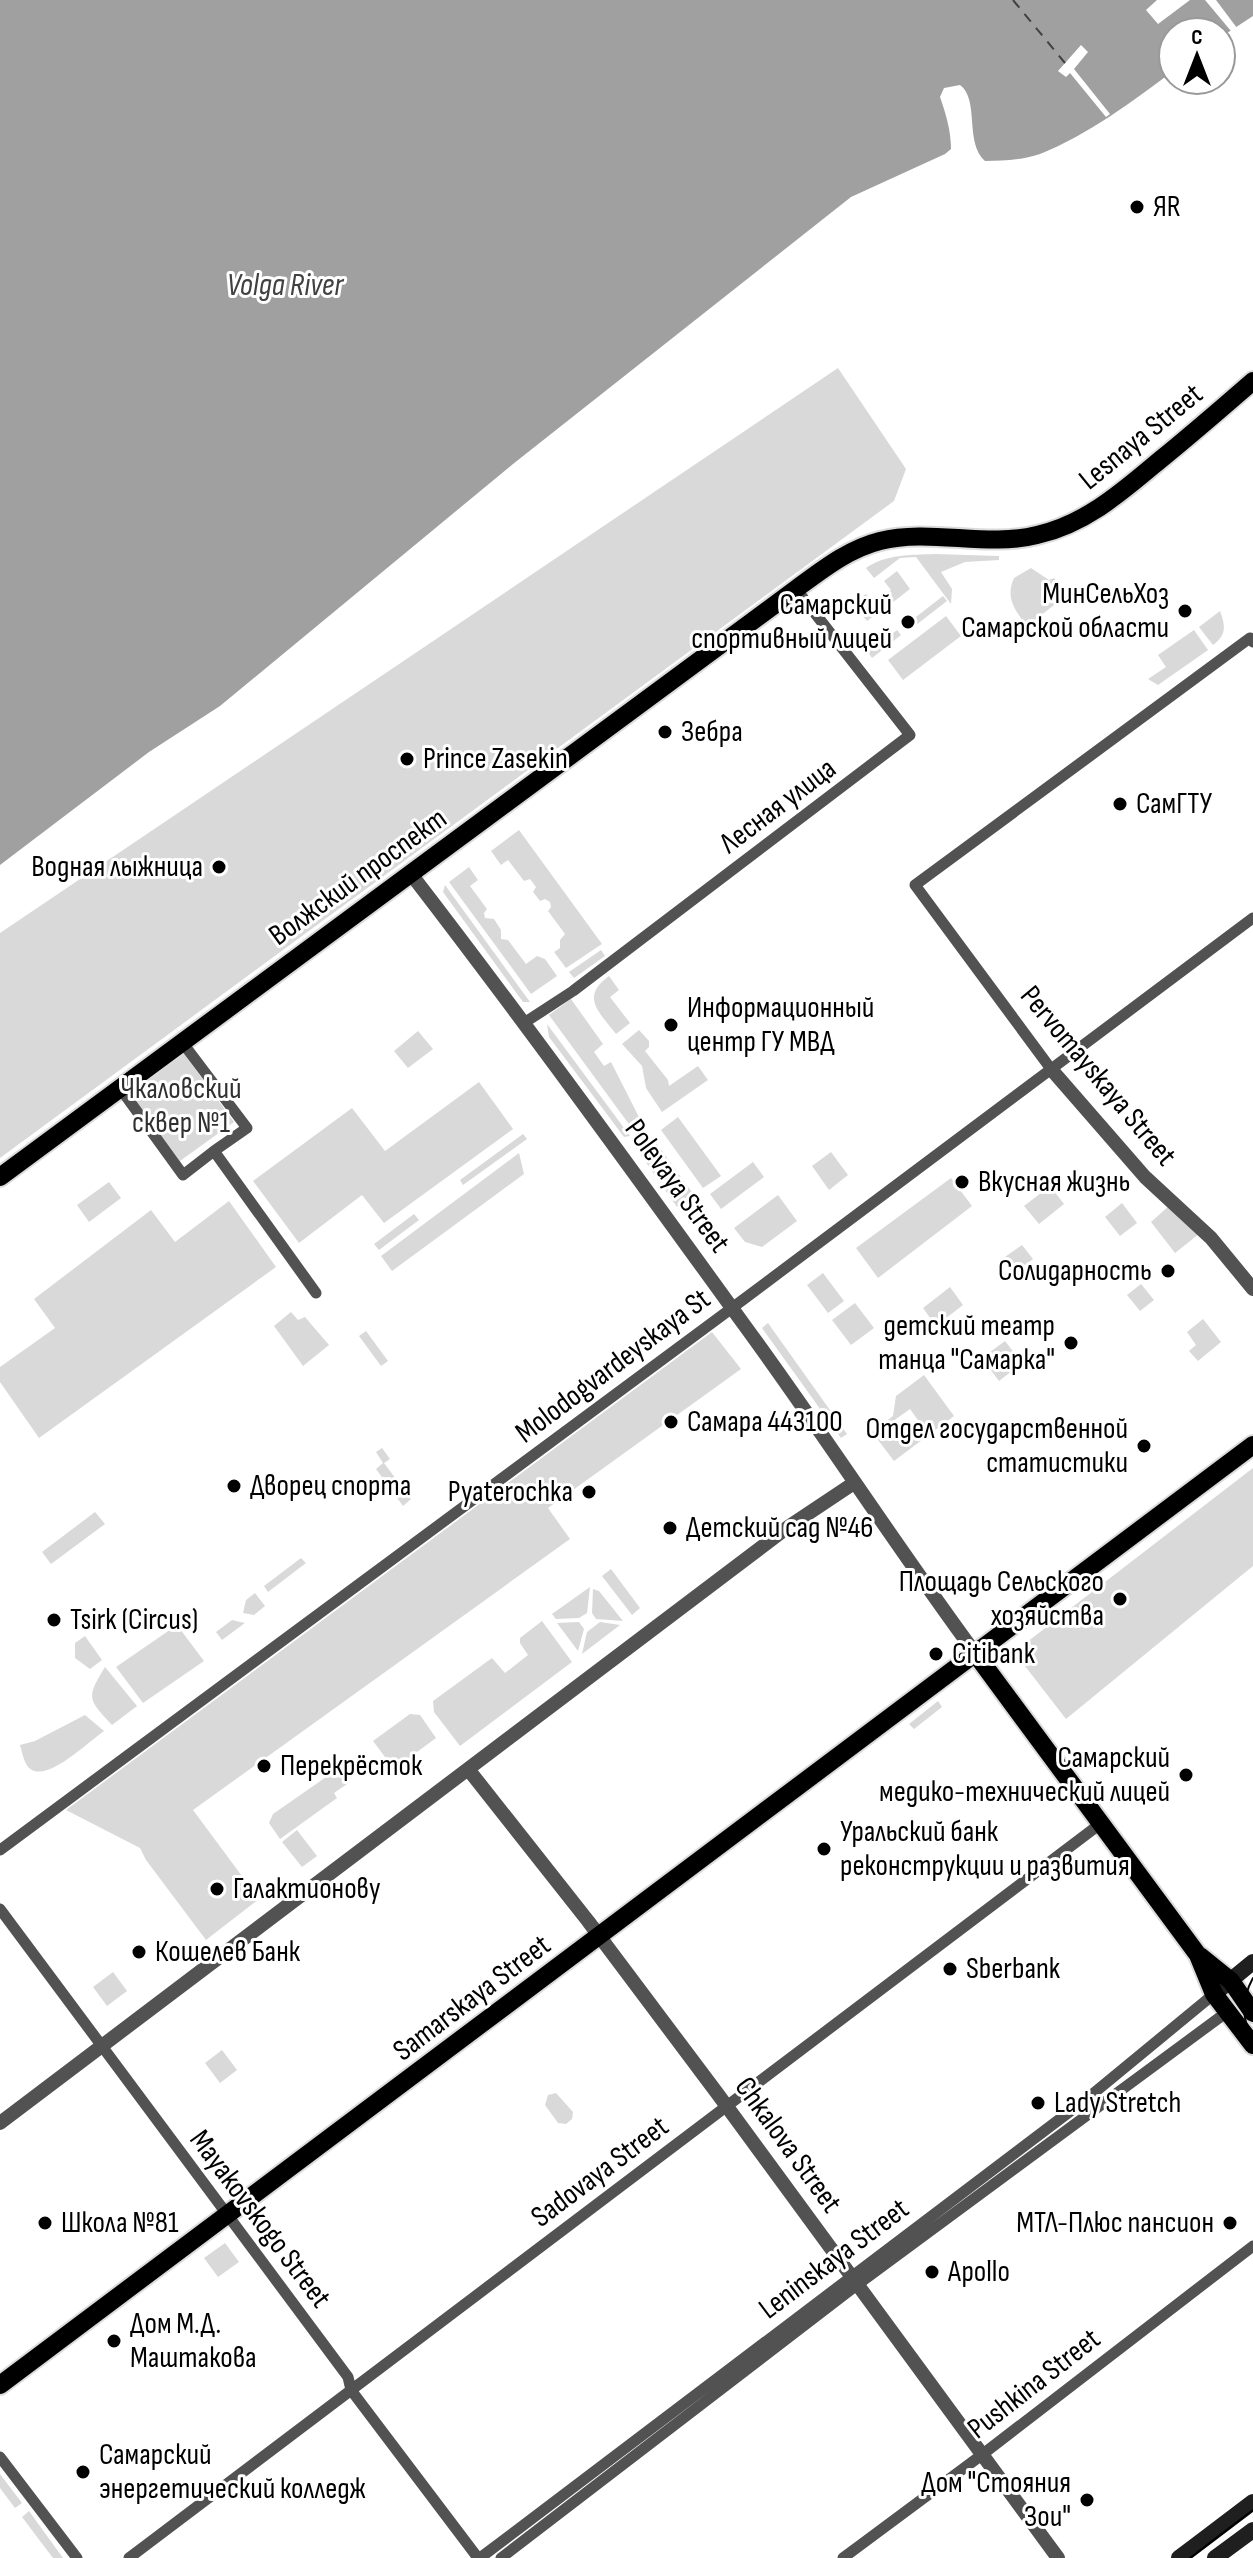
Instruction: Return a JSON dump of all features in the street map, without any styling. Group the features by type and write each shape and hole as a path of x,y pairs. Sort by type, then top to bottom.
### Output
{"main road":[{"name":"Lesnaya Street","path":"1013,539 1038,535 1094,512 1253,381"},
{"name":"Волжский проспект","path":"0,1177 849,553 883,540 904,538 1013,539"},
{"name":"Samarskaya Street","path":"0,2385 1253,1445"},
{"path":"975,1653 1198,1955 1214,1994 1253,2045"},
{"path":"1198,1955 1231,1981 1250,2003 1227,2012"},
{"path":"1214,1994 1253,1962"},
{"path":"1179,2558 1253,2502"},
{"path":"1215,2558 1253,2530"}],"street":[{"name":"Лесная улица","path":"524,1023 573,991 910,735 796,589"},
{"name":"Pervomayskaya Street","path":"1251,640 915,885 1051,1069 1145,1177 1211,1238 1253,1289"},
{"name":"Polevaya Street","path":"411,874 732,1308 975,1653"},
{"name":"Molodogvardeyskaya St","path":"0,1850 1253,918"},
{"path":"120,1088 183,1175 247,1128 182,1042"},
{"path":"214,1151 316,1293"},
{"path":"0,2123 798,1520 854,1483"},
{"name":"Chkalova Street","path":"468,1769 600,1937 1058,2558"},
{"name":"Sadovaya Street","path":"129,2558 1100,1824"},
{"name":"Mayakovskogo Street","path":"0,1909 348,2377 351,2390 479,2558"},
{"name":"Leninskaya Street","path":"501,2558 1089,2097 1214,1994"},
{"name":"Leninskaya Street","path":"479,2558 854,2280 1227,2012"},
{"name":"Pushkina Street","path":"843,2558 1253,2246"},
{"path":"0,2457 77,2558"}],"green space":[{"path":"838,368 906,469 894,501 0,1158 0,933"},
{"path":"935,554 999,556 999,560 965,562 941,572 952,589 951,604 916,557 900,558 874,578 866,568 890,558"},
{"path":"1031,568 1049,580 1054,578 1067,595 1027,626 1015,609 1011,585 1014,578"},
{"path":"897,571 910,589 892,603 885,594 891,590 884,581"},
{"path":"866,594 872,603 878,599 885,607 867,621 853,604"},
{"path":"943,596 947,601 916,625 912,620"},
{"path":"1220,611 1224,630 1213,645 1199,627"},
{"path":"946,616 961,636 903,680 888,660"},
{"path":"897,630 901,635 872,658 868,652"},
{"path":"1194,630 1208,650 1158,685 1148,679 1166,667 1158,655"},
{"path":"519,830 602,944 566,968 554,952 560,948 560,940 565,934 548,911 550,902 545,899 540,901 533,892 536,887 530,879 524,881 508,860 501,865 491,851"},
{"path":"469,867 478,880 470,886 487,909 485,918 494,919 501,930 501,939 508,940 526,964 537,956 545,959 557,976 531,994 449,882"},
{"path":"445,885 530,1002 523,1002 443,892"},
{"path":"601,950 605,956 574,978 569,972"},
{"path":"609,976 619,990 610,997 630,1023 616,1034 599,1012 594,998 595,991"},
{"path":"571,999 603,1044 594,1052 604,1066 611,1062 643,1125 638,1128 631,1127 549,1015"},
{"path":"547,1024 630,1136 624,1137 549,1037"},
{"path":"639,1030 649,1041 645,1051 668,1080 669,1086 698,1066 708,1080 662,1112 646,1088 642,1066 622,1044"},
{"path":"418,1031 433,1049 408,1068 394,1051"},
{"name":"Чкаловский сквер №1","path":"182,1051 234,1122 180,1161 128,1091"},
{"path":"479,1082 513,1129 384,1223 362,1195 299,1243 253,1181 352,1108 385,1151"},
{"path":"678,1117 721,1176 703,1188 661,1130"},
{"path":"523,1134 527,1139 463,1185 460,1180"},
{"path":"652,1137 694,1195 677,1207 636,1148"},
{"path":"831,1152 848,1175 829,1190 812,1166"},
{"path":"519,1153 524,1174 392,1271 381,1256"},
{"path":"753,1162 764,1177 721,1209 710,1194"},
{"path":"951,1178 972,1206 878,1278 856,1248"},
{"path":"109,1182 121,1198 89,1222 77,1205"},
{"path":"1050,1186 1064,1204 1039,1224 1024,1206"},
{"path":"778,1195 797,1221 762,1247 745,1242 734,1228"},
{"path":"229,1201 276,1267 39,1438 0,1382 0,1367 55,1328 34,1299 151,1210 175,1242"},
{"path":"1122,1203 1137,1223 1120,1236 1105,1217"},
{"path":"1170,1205 1199,1234 1175,1253 1151,1222"},
{"path":"414,1214 419,1220 379,1250 374,1244"},
{"path":"1022,1245 1033,1259 1013,1274 1002,1259"},
{"path":"823,1273 844,1301 828,1313 807,1285"},
{"path":"1141,1284 1154,1300 1140,1311 1127,1295"},
{"path":"950,1287 963,1305 936,1326 923,1308"},
{"path":"855,1303 874,1328 851,1345 832,1320"},
{"path":"291,1312 298,1320 305,1317 329,1345 303,1366 274,1326"},
{"path":"1203,1319 1221,1342 1198,1361 1189,1351 1196,1345 1187,1332"},
{"path":"768,1323 847,1434 841,1438 762,1328"},
{"path":"366,1331 388,1361 381,1366 359,1336"},
{"path":"712,1332 741,1369 548,1508 570,1539 193,1810 259,1899 206,1940 140,1848 66,1810"},
{"path":"1005,1341 1022,1363 999,1381 982,1358"},
{"path":"924,1375 954,1416 894,1461 872,1432 893,1416 896,1396","holes":["910,1409 920,1423 899,1438 889,1424"]},
{"path":"382,1448 390,1459 384,1463 411,1499 403,1506 376,1469 383,1463 376,1452"},
{"name":"Площадь Сельского хозяйства","path":"1253,1468 1253,1566 1066,1719 1014,1652"},
{"path":"95,1512 105,1524 51,1564 42,1552"},
{"path":"301,1558 306,1563 268,1592 264,1586"},
{"path":"611,1569 640,1608 632,1615 602,1576"},
{"path":"590,1587 587,1613 579,1618 556,1619 552,1614"},
{"path":"593,1589 599,1591 623,1621 596,1619 592,1613"},
{"path":"255,1593 265,1606 254,1615 243,1613 246,1600"},
{"path":"232,1620 245,1623 222,1640 216,1632"},
{"path":"542,1621 572,1662 460,1746 434,1712 433,1701 492,1658 505,1673 528,1655 520,1638"},
{"path":"579,1622 584,1629 578,1651 557,1623"},
{"path":"600,1622 620,1625 582,1654 587,1632"},
{"path":"177,1625 204,1661 143,1703 116,1667"},
{"path":"85,1636 102,1660 90,1669 75,1658 75,1643"},
{"path":"105,1667 137,1706 112,1725 92,1699 94,1686"},
{"path":"938,1701 942,1707 914,1729 909,1724"},
{"path":"410,1714 420,1715 436,1738 394,1769 373,1741"},
{"path":"85,1715 104,1731 78,1752 46,1771 29,1768 20,1745 35,1741"},
{"path":"339,1768 350,1782 334,1793 337,1798 280,1839 269,1823 273,1814"},
{"path":"297,1830 317,1856 302,1867 282,1842"},
{"path":"113,1972 127,1991 107,2006 93,1987"},
{"path":"222,2050 237,2070 220,2083 205,2063"},
{"path":"556,2093 573,2112 572,2119 566,2124 558,2123 545,2105 548,2095"},
{"path":"225,2243 239,2262 218,2277 204,2258"},
{"path":"0,2474 22,2503 15,2508 0,2488"},
{"path":"29,2511 63,2558 53,2558 22,2517"}],"water":[{"name":"Volga River","path":"0,0 1253,0 1253,16 1237,26 1237,16 1157,16 1157,83 1093,127 1058,146 1026,158 985,161 975,143 966,92 960,85 944,88 940,97 948,123 951,149 945,154 851,197 513,464 220,706 149,752 0,865"}],"pier":[{"path":"1157,0 1190,0 1169,16 1157,16 1157,23 1146,10"},
{"path":"1205,0 1216,0 1228,16 1218,16"},
{"path":"1081,45 1088,52 1074,69 1110,114 1106,117 1070,73 1066,77 1058,71"}],"ferry route":[{"path":"1013,0 1065,63"}],"tram line":[{"path":"1253,1978 1244,2008 1246,2023 1253,2037"},
{"path":"1190,2558 1253,2510"}],"place":[{"name":"ЯR","path":"1137,207"},
{"name":"МинСельХоз Самарской области","path":"1185,611"},
{"name":"Самарский спортивный лицей","path":"908,622"},
{"name":"Зебра","path":"665,732"},
{"name":"Prince Zasekin","path":"407,759"},
{"name":"СамГТУ","path":"1120,804"},
{"name":"Водная лыжница","path":"219,867"},
{"name":"Информационный центр ГУ МВД","path":"671,1025"},
{"name":"Вкусная жизнь","path":"962,1182"},
{"name":"Солидарность","path":"1168,1271"},
{"name":"детский театр танца \"Самарка\"","path":"1071,1343"},
{"name":"Самара 443100","path":"671,1422"},
{"name":"Отдел государственной статистики","path":"1144,1446"},
{"name":"Дворец спорта","path":"234,1486"},
{"name":"Pyaterochka","path":"589,1492"},
{"name":"Детский сад №46","path":"670,1528"},
{"name":"Площадь Сельского хозяйства","path":"1120,1599"},
{"name":"Tsirk (Circus)","path":"54,1620"},
{"name":"Citibank","path":"936,1654"},
{"name":"Перекрёсток","path":"264,1766"},
{"name":"Самарский медико-технический лицей","path":"1186,1775"},
{"name":"Уральский банк реконструкции и развития","path":"824,1849"},
{"name":"Галактионову","path":"217,1889"},
{"name":"Кошелев Банк","path":"139,1952"},
{"name":"Sberbank","path":"950,1969"},
{"name":"Lady Stretch","path":"1038,2103"},
{"name":"Школа №81","path":"45,2223"},
{"name":"МТЛ-Плюс пансион","path":"1230,2223"},
{"name":"Apollo","path":"932,2272"},
{"name":"Дом М.Д. Маштакова","path":"114,2341"},
{"name":"Самарский энергетический колледж","path":"83,2472"},
{"name":"Дом \"Стояния Зои\"","path":"1087,2500"}]}
